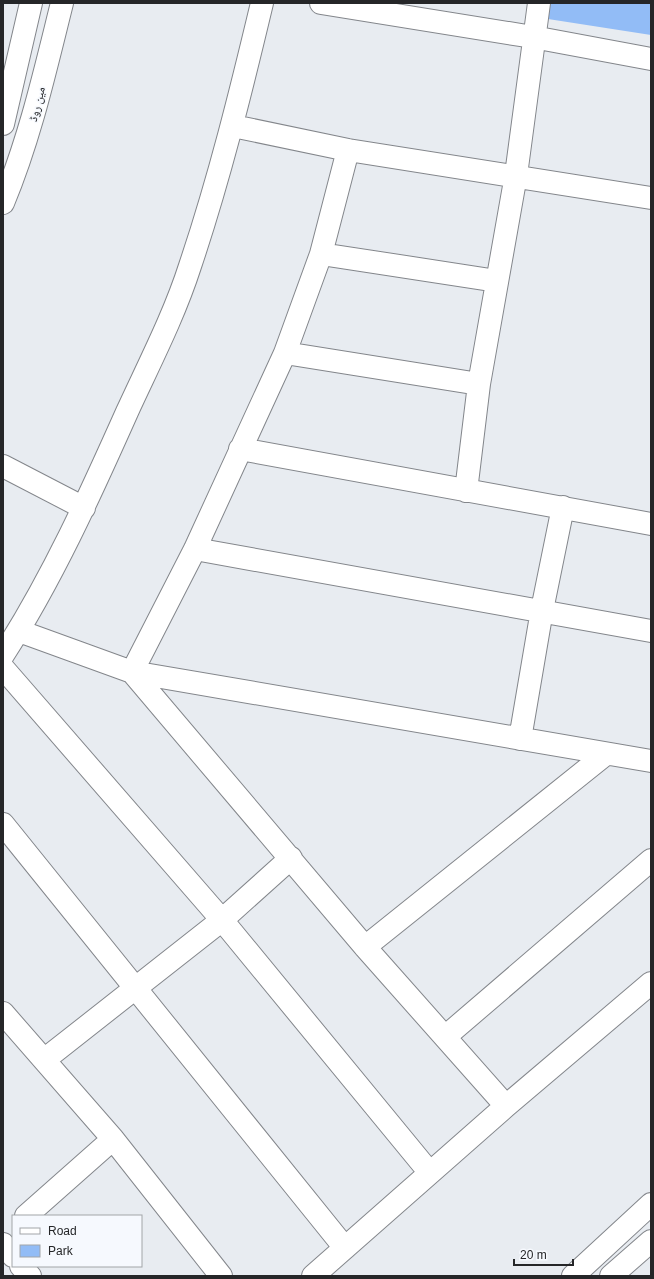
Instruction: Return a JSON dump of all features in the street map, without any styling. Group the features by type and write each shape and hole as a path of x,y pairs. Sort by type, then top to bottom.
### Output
{"street":[{"path":"30,3 3,125 30,132"},
{"name":"مین روڈ","path":"3,203 30,132 62,3"},
{"path":"3,655 19,631 84,508 161,339 190,268 232,126 262,3"},
{"path":"321,3 533,37 651,59"},
{"path":"466,491 480,384 516,175 533,37 539,3"},
{"path":"232,126 348,150 516,175 651,198"},
{"path":"132,672 195,549 285,353 321,254 348,150"},
{"path":"321,254 497,281"},
{"path":"285,353 480,384"},
{"path":"240,449 651,524"},
{"path":"3,466 84,508"},
{"path":"520,739 542,610 563,507"},
{"path":"195,549 542,610 651,631"},
{"path":"19,631 132,672 651,761"},
{"path":"3,668 222,920 430,1173"},
{"path":"132,672 365,947 506,1106"},
{"path":"365,947 606,754"},
{"path":"3,824 345,1248"},
{"path":"44,1060 137,989 222,920 291,858"},
{"path":"445,1037 651,860"},
{"path":"313,1276 506,1106 651,983"},
{"path":"3,1013 113,1139 221,1276"},
{"path":"27,1215 113,1139"},
{"path":"573,1276 651,1204"},
{"path":"3,1237 12,1229"},
{"path":"611,1276 651,1241"},
{"path":"3,1244 12,1255"},
{"path":"22,1267 30,1276"}],"green space":[{"path":"550,3 651,3 651,35 548,19"}]}
